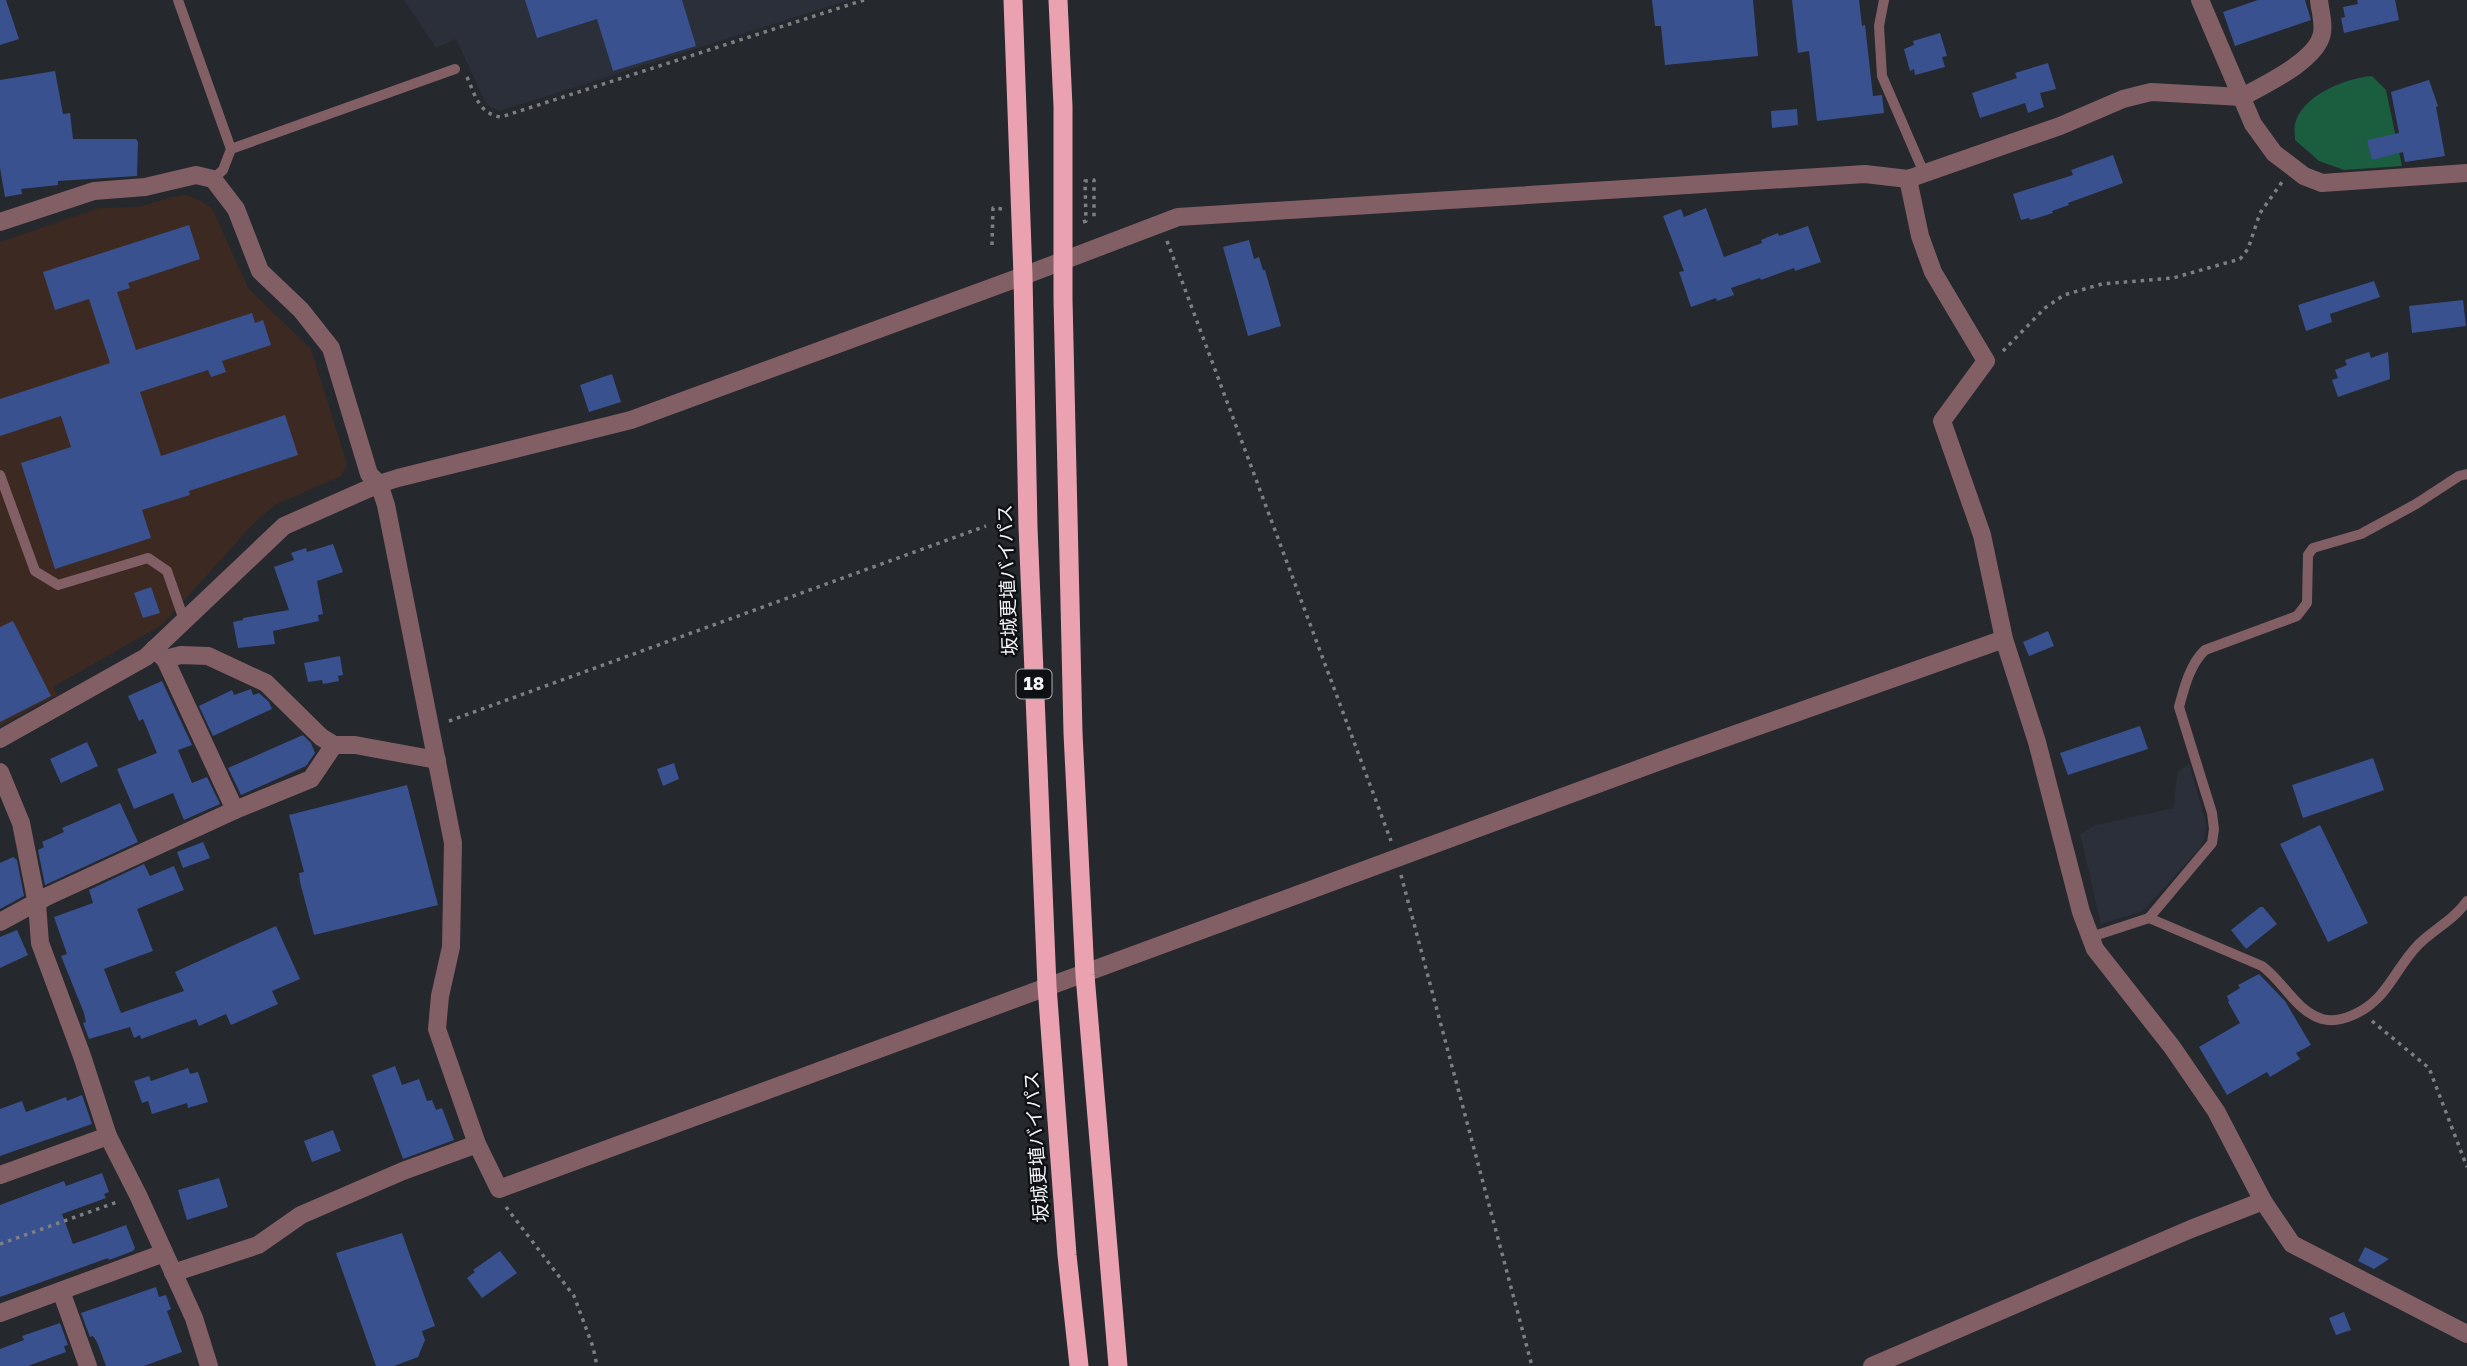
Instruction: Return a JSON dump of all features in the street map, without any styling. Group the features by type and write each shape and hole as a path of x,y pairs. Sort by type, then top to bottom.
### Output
{"highway":[{"name":"坂城更埴バイパス","path":"1013,0 1023,276 1028,527 1047,986 1067,1255 1079,1366"},
{"name":"18","path":"1058,0 1063,106 1063,260 1073,733 1086,975 1118,1366"}],"street":[{"path":"2200,0 2253,124 2274,153 2304,176 2322,183 2467,173"},
{"path":"160,654 184,620 284,526 379,484 631,420 1178,217 1865,174 1916,176 2060,126 2123,99 2151,92 2242,97 2301,62 2316,48 2322,34 2319,0"},
{"path":"0,222 94,191 145,187 196,175 213,179 236,209 260,271 301,310 331,348 369,474 379,484 386,505 453,843 450,947 440,996 437,1029 477,1144 499,1188 1047,986 1086,975 1697,748 2004,639"},
{"path":"1916,176 1920,236 1933,272 1986,360 1942,421 1982,535 2004,639 2036,742 2081,912 2095,949 2165,1037 2216,1111 2263,1201 2292,1244 2467,1334"},
{"path":"160,654 235,810"},
{"path":"0,739 146,657 160,654 208,656 266,683 321,737 334,745 355,745 438,760"},
{"path":"0,922 235,810 311,779 334,745"},
{"path":"0,772 21,824 37,904 40,943 108,1136 194,1318 209,1366"},
{"path":"0,1175 108,1136"},
{"path":"173,1273 258,1245 302,1215 403,1171 477,1144"},
{"path":"1872,1366 2191,1229 2263,1201"},
{"path":"0,1313 164,1253"},
{"path":"61,1291 88,1366"}],"lane":[{"path":"178,0 231,149 223,170 213,179"},
{"path":"1884,0 1879,26 1882,76 1916,176"},
{"path":"231,149 455,69"},
{"path":"2091,937 2149,919 2212,843 2212,813 2179,708 2197,657 2205,650 2297,616 2307,603 2308,555 2313,548 2361,534 2416,505 2459,476 2467,474"},
{"path":"0,475 35,571 58,585 148,558 167,571 184,620"},
{"path":"2149,919 2262,966 2273,974 2310,1014 2325,1020 2343,1020 2365,1010 2386,992 2420,943 2458,913 2467,901"}],"path":[{"path":"455,69 464,72 481,108 490,115 501,117 864,0"},
{"path":"1986,360 2001,353 2045,308 2064,295 2102,284 2173,278 2240,259 2248,248 2260,213 2292,167"},
{"path":"1086,221 1085,181 1094,180 1094,218"},
{"path":"992,245 993,208 1002,208 1002,219"},
{"path":"1160,223 1397,859 1532,1366"},
{"path":"431,728 986,526"},
{"path":"2365,1010 2374,1024 2429,1068 2467,1167"},
{"path":"499,1188 507,1211 574,1296 593,1347 597,1366"},
{"path":"0,1244 138,1195"}],"shaded area":[{"path":"404,0 849,0 499,111 487,105 456,39 436,48"},
{"path":"185,195 212,208 248,288 311,349 347,464 341,476 275,505 257,520 162,625 53,687 57,695 0,726 0,242 99,208 139,207"},
{"path":"2189,764 2207,826 2198,850 2143,911 2101,924 2080,834 2096,825 2174,808 2177,772"}],"green space":[{"path":"2372,76 2386,90 2402,166 2344,170 2319,161 2295,140 2295,126 2299,114 2326,90 2350,80"}],"building":[{"path":"0,0 6,0 19,39 0,45"},
{"path":"525,0 682,0 696,46 613,71 597,19 537,38"},
{"path":"1652,0 1753,0 1758,56 1665,65 1661,26 1655,26"},
{"path":"1792,0 1859,0 1862,26 1865,25 1873,96 1882,95 1884,113 1817,121 1809,51 1798,53"},
{"path":"2258,0 2305,0 2311,20 2235,46 2223,12"},
{"path":"2357,0 2395,0 2399,20 2344,33 2341,18 2345,17 2343,7 2358,4"},
{"path":"1940,33 1947,56 1942,57 1945,67 1915,75 1914,69 1910,71 1904,49 1914,45 1913,41"},
{"path":"2048,63 2056,89 2040,93 2044,107 2028,113 2025,103 1980,118 1972,93 2017,78 2015,73"},
{"path":"55,71 63,114 70,113 73,139 136,139 137,176 58,181 58,185 21,189 22,194 5,197 0,168 0,80"},
{"path":"2429,80 2438,106 2436,107 2445,156 2405,162 2403,152 2372,160 2367,140 2399,133 2391,92"},
{"path":"1797,109 1798,125 1772,128 1771,111"},
{"path":"2113,155 2123,183 2068,203 2069,205 2052,211 2053,213 2021,220 2013,194 2073,175 2071,170"},
{"path":"1706,208 1724,257 1762,243 1761,240 1778,233 1779,236 1808,226 1821,262 1731,288 1734,295 1691,307 1679,272 1684,271 1663,216 1681,209 1684,217"},
{"path":"189,225 200,259 128,283 130,288 117,292 136,350 252,313 255,323 263,320 271,345 222,361 226,372 211,377 208,370 140,392 161,456 285,415 298,455 189,491 190,495 142,510 151,538 55,569 21,463 71,447 61,416 0,436 0,399 110,363 89,299 55,310 43,272"},
{"path":"1249,240 1254,259 1259,257 1265,270 1281,326 1248,336 1223,247"},
{"path":"2374,281 2380,297 2330,314 2332,322 2306,331 2298,305"},
{"path":"2463,300 2466,326 2412,333 2409,306"},
{"path":"2369,352 2371,358 2388,352 2390,379 2338,397 2332,380 2338,378 2335,370 2347,365 2345,360"},
{"path":"612,374 621,402 589,412 580,385"},
{"path":"333,544 343,572 317,581 323,614 318,615 319,621 273,631 275,644 238,648 233,622 289,610 274,567 294,560 291,553 306,548 307,552"},
{"path":"151,587 160,613 143,618 134,593"},
{"path":"13,621 51,696 0,722 0,627"},
{"path":"2048,631 2054,646 2029,656 2023,642"},
{"path":"340,656 343,675 338,676 339,681 323,684 322,680 308,682 304,663"},
{"path":"162,681 192,745 178,750 192,783 207,777 220,804 184,820 173,793 134,809 117,769 157,753 143,719 139,721 128,696"},
{"path":"251,689 253,695 259,693 269,702 272,709 213,736 199,706 232,690 234,695"},
{"path":"2140,726 2148,749 2068,775 2060,753"},
{"path":"303,735 311,743 315,753 306,766 241,795 228,768"},
{"path":"87,742 98,766 61,783 50,759"},
{"path":"2373,758 2384,790 2303,818 2292,785"},
{"path":"674,763 679,779 663,786 657,769"},
{"path":"407,785 438,905 314,935 300,882 299,873 304,872 289,815"},
{"path":"120,803 138,842 45,885 38,850 44,847 42,842 64,832 62,828"},
{"path":"2320,825 2368,923 2328,942 2280,844"},
{"path":"203,842 210,858 183,868 177,852"},
{"path":"13,857 17,860 24,896 0,909 0,863"},
{"path":"144,864 150,876 174,866 184,890 137,909 153,951 104,969 121,1013 184,991 175,972 276,926 300,979 272,991 278,1004 231,1025 226,1014 199,1026 196,1019 141,1039 140,1035 134,1038 130,1027 89,1039 83,1023 86,1022 84,1013 61,956 67,954 54,917 93,903 89,890"},
{"path":"2263,907 2277,924 2246,949 2231,930"},
{"path":"17,930 28,955 0,968 0,937"},
{"path":"2259,974 2285,1001 2311,1045 2296,1053 2300,1059 2270,1077 2267,1072 2227,1095 2199,1047 2240,1023 2227,996 2240,988 2238,985"},
{"path":"395,1066 402,1085 419,1079 427,1101 432,1100 436,1110 442,1108 454,1140 403,1159 372,1075"},
{"path":"188,1068 190,1074 198,1072 208,1102 188,1108 187,1103 152,1114 148,1101 142,1103 134,1081 149,1076 151,1081"},
{"path":"82,1095 92,1124 0,1156 0,1109 22,1101 26,1112 66,1097 67,1101"},
{"path":"333,1130 341,1151 312,1162 304,1141"},
{"path":"102,1173 109,1192 104,1194 106,1198 62,1214 73,1244 126,1225 135,1248 133,1251 0,1297 0,1205 64,1181 66,1186"},
{"path":"219,1178 228,1207 187,1220 178,1190"},
{"path":"402,1233 435,1326 422,1331 425,1340 418,1357 394,1366 376,1366 336,1253"},
{"path":"2365,1247 2389,1259 2374,1269 2358,1261"},
{"path":"500,1251 517,1273 482,1298 467,1278 475,1272 473,1270"},
{"path":"156,1287 159,1297 166,1295 171,1309 167,1311 182,1352 144,1366 106,1366 81,1313"},
{"path":"2344,1312 2351,1330 2336,1335 2329,1318"},
{"path":"60,1323 68,1345 64,1346 66,1352 28,1366 0,1366 0,1349 24,1340 22,1336"}]}
